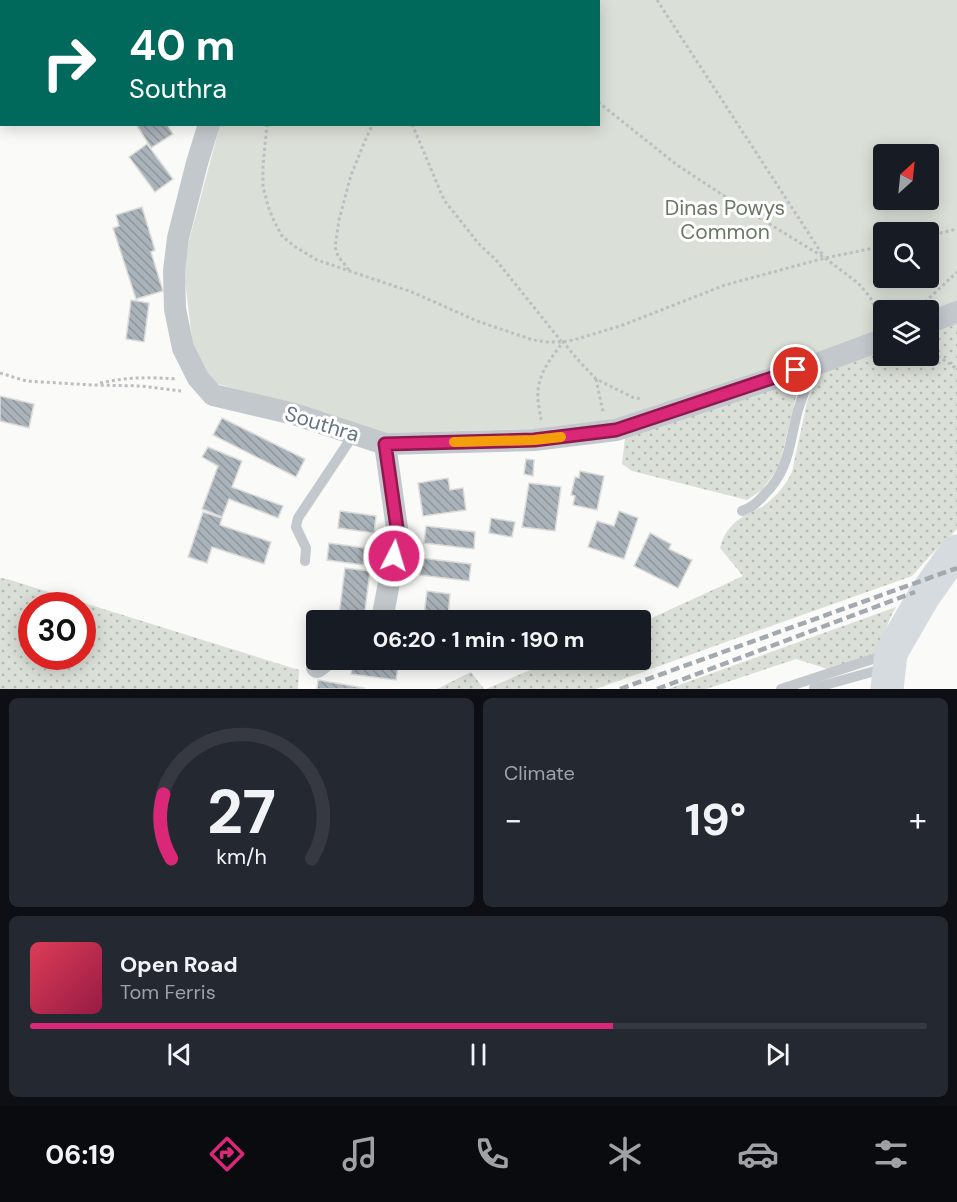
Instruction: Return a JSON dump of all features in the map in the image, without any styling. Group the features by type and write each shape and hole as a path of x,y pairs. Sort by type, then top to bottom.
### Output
{"main road":[{"path":"889,670 924,596 951,558"}],"street":[{"path":"207,388 183,348 175,309 174,270 178,238 208,126"},
{"path":"939,313 957,312"},
{"name":"Southra","path":"207,388 385,444 544,439 616,430 817,364 873,343"},
{"path":"384,610 398,535 385,444"}],"lane":[{"path":"742,511 752,507 773,487 785,467 801,401 817,364"},
{"path":"305,561 306,548 296,526 298,518 354,434"},
{"path":"814,688 889,670"},
{"path":"782,689 889,670"}],"path":[{"path":"657,0 825,258"},
{"path":"600,104 677,165 825,258 858,283 873,304"},
{"path":"267,126 263,188 269,209 282,236 294,246 317,261 412,292 477,321 516,335 548,342 562,342 623,325 725,285 825,258 873,248"},
{"path":"350,271 338,256 335,247 339,220 351,176 371,126"},
{"path":"413,126 444,200 580,362 596,379 632,397 646,399 674,411"},
{"path":"939,233 957,229"},
{"path":"936,300 957,272"},
{"path":"544,439 537,392 546,365 562,342"},
{"path":"939,357 957,369"},
{"path":"0,373 26,381 207,388"},
{"path":"92,385 122,378 141,377 207,388"},
{"path":"596,379 607,431"}],"green space":[{"name":"Dinas Powys Common","path":"600,0 957,0 957,305 939,312 939,300 873,300 873,335 599,427 386,433 218,384 204,370 193,347 184,272 189,241 220,126 600,126"},
{"path":"957,324 957,529 912,576 651,669 651,618 743,576 720,548 722,542 734,523 766,504 779,491 792,472 807,402 822,373 873,353 873,366 939,366 939,330"},
{"path":"798,381 779,467 762,490 747,500 632,471 622,464 625,438"},
{"path":"0,578 49,592 18,592 18,670 96,670 96,607 299,670 298,689 0,689"},
{"path":"896,607 876,653 831,670 796,659 706,689 668,689"},
{"path":"531,670 648,670 596,689 486,689"},
{"path":"471,672 484,689 437,689"}],"building":[{"path":"137,126 168,126 173,134 151,148"},
{"path":"147,144 173,179 155,192 129,157"},
{"path":"142,207 155,250 151,252 163,291 136,299 113,228 119,226 116,215"},
{"path":"131,300 149,303 144,342 126,339"},
{"path":"0,396 34,404 29,428 0,421"},
{"path":"222,418 305,459 296,477 213,435"},
{"path":"208,447 242,461 232,487 283,506 278,518 229,499 222,517 202,509 218,466 202,457"},
{"path":"526,459 534,460 533,476 524,474"},
{"path":"580,471 604,476 597,510 573,505 575,496 571,495 575,477 579,478"},
{"path":"448,478 450,490 463,488 466,510 423,516 418,483"},
{"path":"529,483 561,487 555,531 522,527"},
{"path":"340,511 376,516 374,533 338,528"},
{"path":"619,511 638,518 624,559 588,547 597,521 614,526"},
{"path":"203,512 222,518 220,525 271,542 264,564 212,547 207,563 188,557"},
{"path":"491,518 515,522 512,537 489,533"},
{"path":"426,526 475,532 474,549 424,543"},
{"path":"650,533 671,544 669,549 692,560 678,588 634,566"},
{"path":"329,543 365,548 363,565 327,560"},
{"path":"421,558 471,564 469,581 420,575"},
{"path":"345,568 370,571 365,610 340,610"},
{"path":"427,591 450,594 449,610 425,610"},
{"path":"352,670 398,670 396,680 351,674"},
{"path":"318,680 364,688 364,689 317,689"}],"railway":[{"path":"620,689 957,568"},
{"path":"657,689 915,592"}],"slow traffic":[{"path":"454,442 561,437"}],"route":[{"path":"394,556 398,535 385,444 534,440 616,430 796,370"}]}
